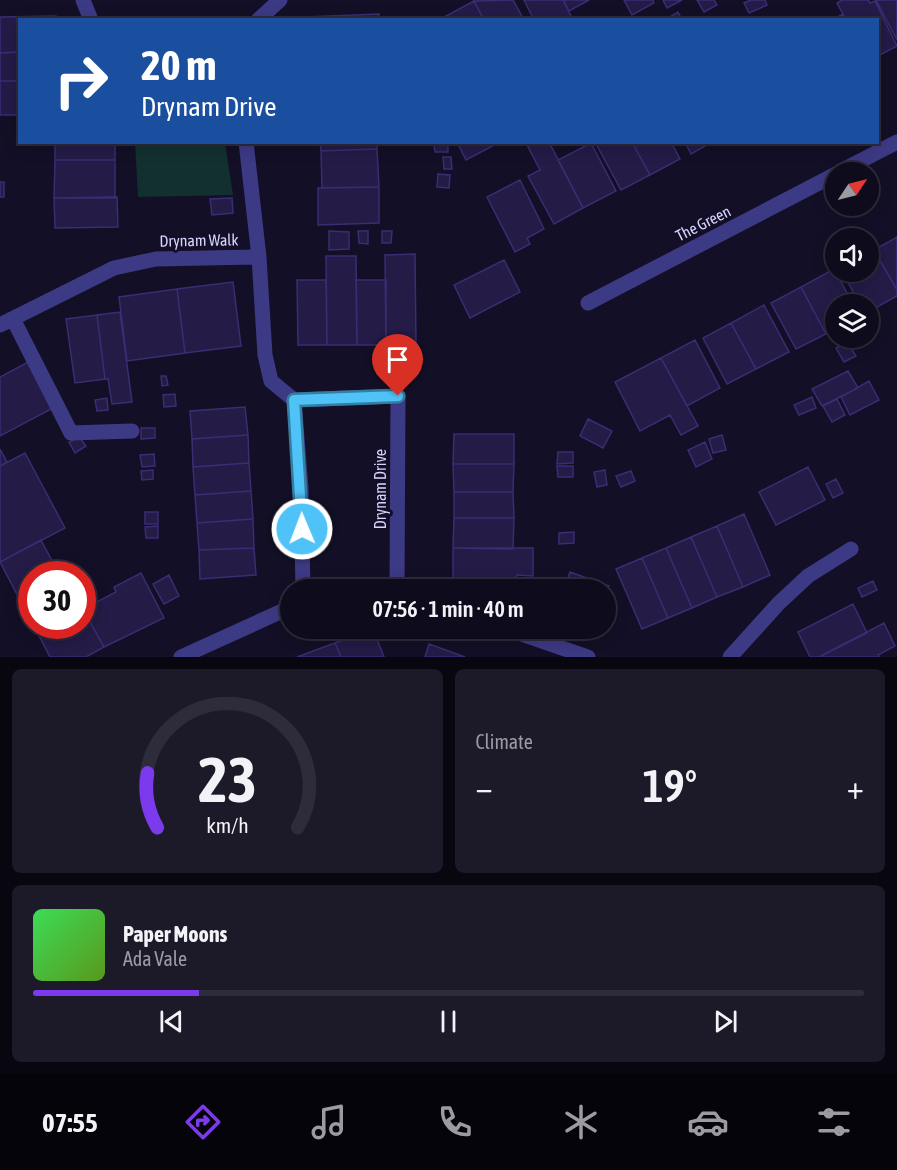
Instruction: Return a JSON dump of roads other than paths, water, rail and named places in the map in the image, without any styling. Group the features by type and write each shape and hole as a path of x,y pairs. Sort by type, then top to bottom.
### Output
{"street":[{"path":"83,0 90,18"},
{"path":"260,18 280,0"},
{"name":"The Green","path":"858,162 897,142"},
{"path":"246,144 259,257"},
{"name":"The Green","path":"588,303 825,179"},
{"name":"Drynam Walk","path":"6,322 114,268 156,259 259,257 265,355 271,381 294,400"},
{"path":"6,322 71,433 132,431"},
{"name":"Drynam Drive","path":"294,400 398,396 397,579"},
{"path":"294,400 302,489 303,579"},
{"path":"730,657 794,590 850,549"},
{"path":"181,657 280,612"},
{"path":"536,639 588,657"}]}
